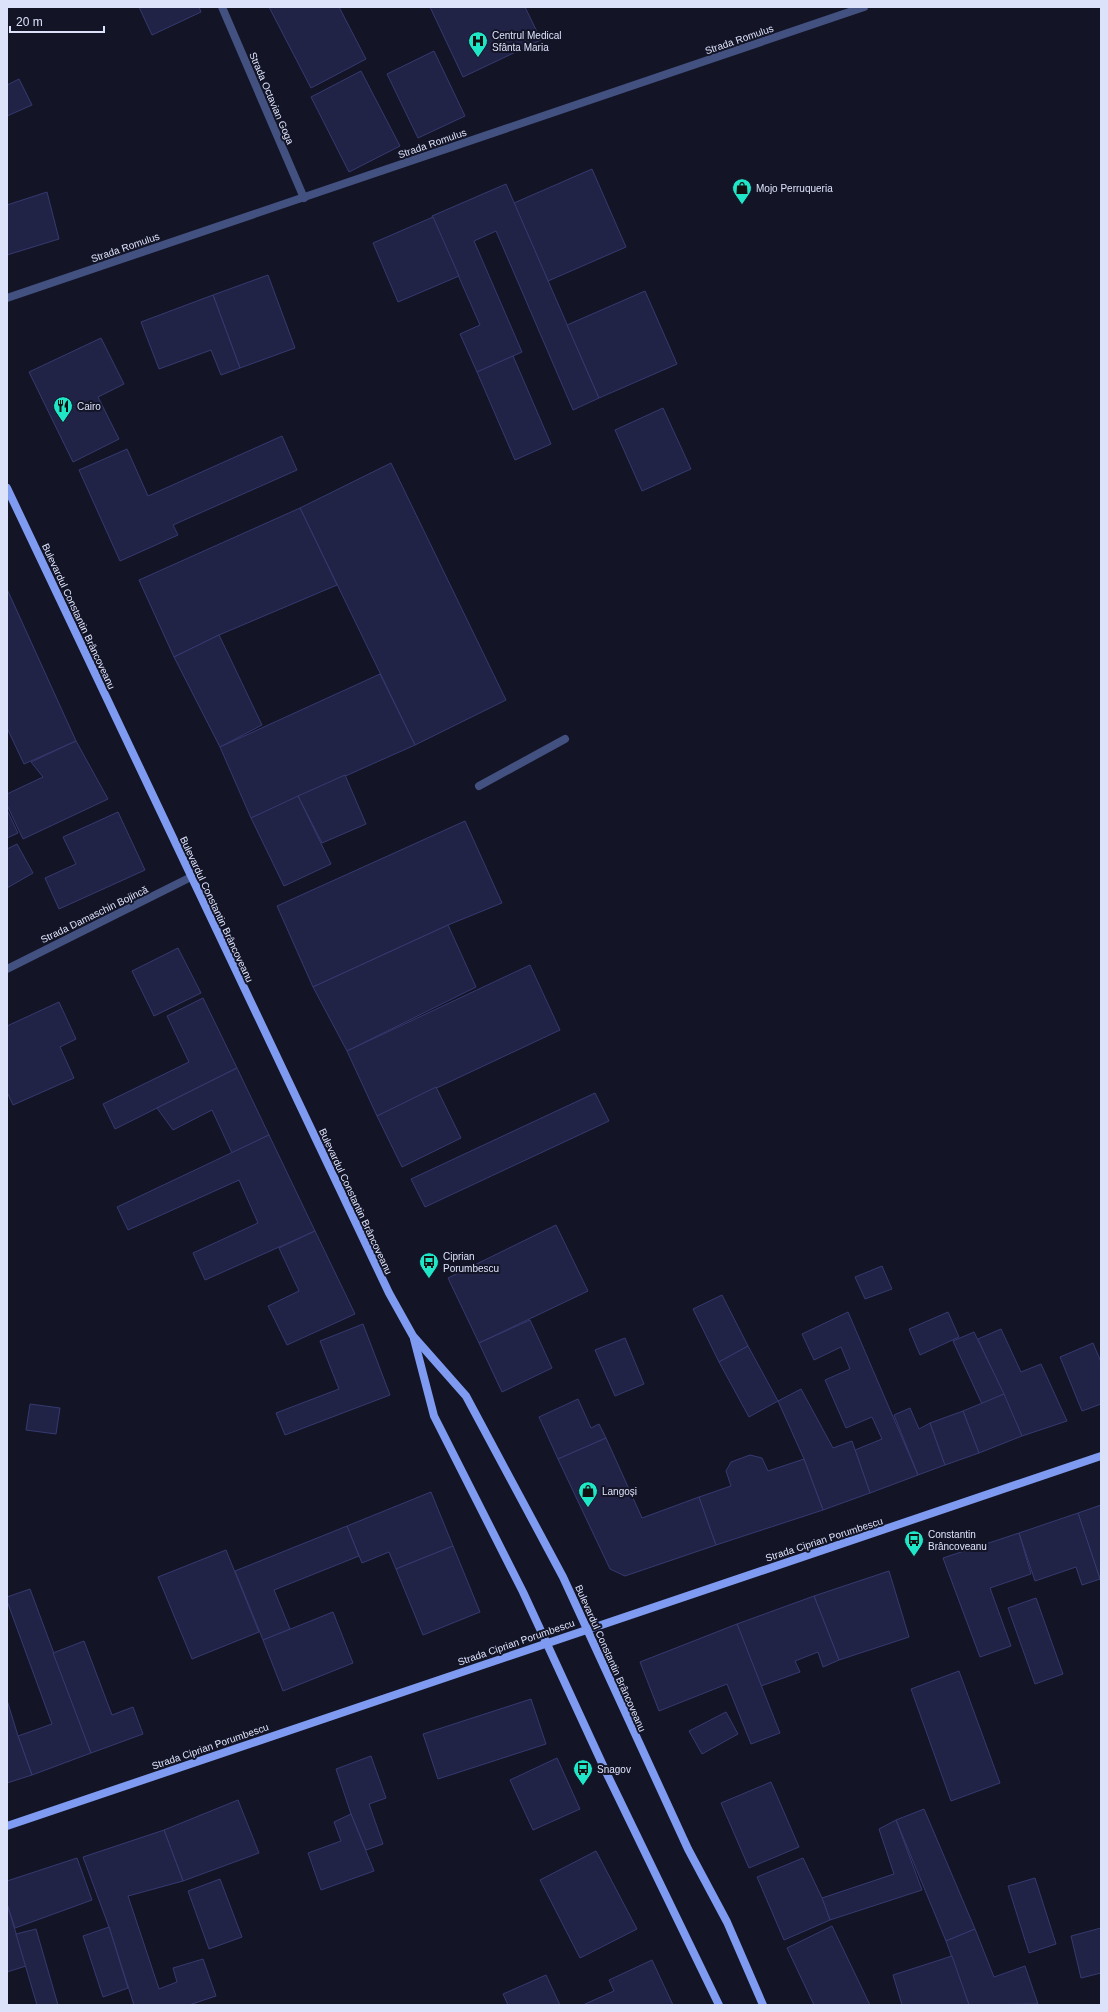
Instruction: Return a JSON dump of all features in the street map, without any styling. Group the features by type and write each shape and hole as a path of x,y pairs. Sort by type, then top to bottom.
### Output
{"main road":[{"name":"Bulevardul Constantin Brâncoveanu","path":"7,488 389,1293 413,1336 466,1396 563,1577 688,1849 727,1922 763,2005"},
{"name":"Bulevardul Constantin Brâncoveanu","path":"413,1336 434,1416 524,1592 607,1774 719,2005"},
{"name":"Strada Ciprian Porumbescu","path":"7,1826 1101,1456"}],"street":[{"name":"Strada Octavian Goga","path":"222,7 304,198"},
{"name":"Strada Romulus","path":"7,298 864,7"},
{"path":"479,786 565,739"},
{"name":"Strada Damaschin Bojincă","path":"7,969 191,877"}],"building":[{"path":"139,7 199,7 201,12 152,35"},
{"path":"269,7 339,7 366,59 311,88"},
{"name":"Centrul Medical Sfânta Maria","path":"430,7 525,7 541,40 463,77"},
{"path":"434,51 465,116 418,138 387,74"},
{"path":"361,71 400,146 349,172 311,97"},
{"path":"19,79 32,105 7,116 7,85"},
{"path":"592,169 626,247 548,281 514,203"},
{"path":"506,184 599,398 573,410 496,231 474,241 522,352 477,372 460,334 480,325 432,216"},
{"path":"47,192 59,239 7,255 7,205"},
{"path":"433,217 459,276 398,302 373,243"},
{"path":"268,275 295,348 240,368 213,295"},
{"path":"645,291 677,364 599,398 567,325"},
{"path":"213,295 240,368 221,375 211,350 159,369 141,322"},
{"path":"101,338 124,384 98,397 119,439 73,462 29,372"},
{"path":"513,356 551,444 515,460 477,372"},
{"path":"663,408 691,469 642,491 615,430"},
{"path":"282,436 297,470 173,525 178,535 120,561 79,470 127,449 148,496"},
{"path":"391,463 506,700 415,745 300,508"},
{"path":"300,508 337,585 219,635 174,657 139,580"},
{"path":"7,589 76,741 24,764 7,728"},
{"path":"219,635 262,725 220,747 174,657"},
{"path":"380,674 415,745 251,818 220,747"},
{"path":"76,741 108,799 23,839 7,805 7,794 43,777 31,762"},
{"path":"345,775 366,824 322,843 298,796"},
{"path":"298,796 331,864 284,886 251,818"},
{"path":"7,810 18,833 7,838"},
{"path":"118,812 145,870 59,909 45,878 76,864 63,837"},
{"path":"465,821 502,903 448,925 313,987 277,906"},
{"path":"17,844 33,873 7,888 7,849"},
{"path":"448,925 476,987 347,1051 313,987"},
{"path":"178,948 201,993 154,1016 132,971"},
{"path":"530,965 560,1030 377,1116 347,1051"},
{"path":"203,998 237,1068 115,1129 103,1104 189,1062 167,1016"},
{"path":"59,1002 76,1039 60,1047 74,1078 13,1105 7,1092 7,1026"},
{"path":"237,1068 269,1135 232,1153 212,1110 173,1130 157,1108"},
{"path":"436,1087 461,1138 402,1167 377,1116"},
{"path":"595,1093 609,1121 425,1207 411,1179"},
{"path":"269,1135 315,1231 205,1280 193,1253 258,1223 239,1180 128,1230 117,1207"},
{"path":"556,1225 588,1291 479,1343 448,1278"},
{"path":"315,1231 355,1314 287,1345 268,1306 299,1291 279,1248"},
{"path":"882,1266 892,1289 865,1299 855,1277"},
{"path":"722,1295 748,1346 719,1362 693,1309"},
{"path":"848,1312 918,1475 870,1493 855,1450 882,1439 872,1417 846,1428 825,1380 850,1369 841,1347 814,1360 802,1334"},
{"path":"948,1312 959,1337 920,1355 909,1329"},
{"path":"530,1320 552,1368 502,1392 479,1343"},
{"path":"363,1324 390,1395 285,1435 276,1413 339,1389 320,1341"},
{"path":"1001,1329 1021,1372 1041,1364 1067,1421 1022,1436 978,1339"},
{"path":"974,1332 1004,1394 982,1404 953,1341"},
{"path":"625,1338 644,1384 615,1396 595,1350"},
{"path":"1093,1343 1101,1362 1101,1404 1082,1411 1060,1357"},
{"path":"748,1346 778,1401 749,1417 719,1362"},
{"path":"801,1389 833,1448 852,1441 870,1493 823,1510 804,1459 778,1401"},
{"path":"1004,1394 1022,1436 979,1453 963,1411"},
{"path":"578,1399 591,1428 599,1424 606,1438 558,1459 539,1417"},
{"path":"30,1404 60,1408 56,1434 26,1430"},
{"path":"910,1408 919,1429 930,1423 945,1465 918,1475 894,1415"},
{"path":"963,1411 979,1453 945,1465 930,1423"},
{"path":"606,1438 642,1518 699,1497 716,1545 625,1576 610,1569 558,1459"},
{"path":"750,1455 762,1458 768,1471 804,1459 823,1510 716,1545 699,1497 731,1486 726,1471 731,1462"},
{"path":"431,1492 453,1546 396,1569 389,1552 362,1563 347,1526"},
{"path":"1101,1505 1101,1582 1078,1513"},
{"path":"1078,1513 1100,1579 1082,1585 1076,1567 1035,1581 1019,1533"},
{"path":"347,1526 359,1556 274,1590 290,1629 263,1640 235,1571"},
{"path":"1019,1533 1031,1574 990,1588 1011,1646 980,1657 943,1558"},
{"path":"453,1546 480,1612 423,1635 396,1569"},
{"path":"226,1550 259,1632 192,1659 158,1577"},
{"path":"889,1571 909,1637 839,1660 814,1596"},
{"path":"30,1589 91,1753 32,1775 18,1736 52,1724 7,1601 7,1597"},
{"path":"814,1596 839,1660 823,1667 818,1652 795,1661 800,1672 761,1686 737,1624"},
{"path":"1036,1598 1063,1674 1035,1684 1008,1608"},
{"path":"333,1612 353,1663 283,1691 263,1640"},
{"path":"737,1624 780,1733 751,1744 727,1684 659,1711 640,1662"},
{"path":"84,1641 112,1715 133,1707 143,1734 91,1753 53,1653"},
{"path":"959,1671 1000,1783 951,1801 911,1689"},
{"path":"531,1699 546,1744 438,1779 423,1734"},
{"path":"7,1700 32,1775 7,1783"},
{"path":"726,1712 738,1734 702,1754 689,1731"},
{"path":"371,1756 386,1798 369,1804 383,1844 366,1850 351,1814 336,1769"},
{"path":"557,1758 580,1809 533,1830 510,1780"},
{"path":"771,1782 799,1847 749,1868 721,1803"},
{"path":"238,1800 259,1853 183,1881 164,1830"},
{"path":"924,1809 975,1929 946,1941 896,1820"},
{"path":"351,1814 374,1871 321,1890 308,1853 341,1841 334,1822"},
{"path":"896,1820 922,1890 830,1920 822,1898 894,1874 879,1829"},
{"path":"164,1830 183,1881 128,1896 159,1989 177,1982 173,1968 203,1959 216,1996 189,2005 134,2005 109,1927 83,1857"},
{"path":"596,1851 637,1929 580,1958 540,1880"},
{"path":"77,1858 92,1900 15,1928 7,1904 7,1881"},
{"path":"803,1858 822,1898 830,1920 784,1940 757,1877"},
{"path":"1035,1878 1056,1944 1029,1953 1008,1886"},
{"path":"220,1879 242,1937 209,1949 188,1891"},
{"path":"7,1904 26,1966 7,1972"},
{"path":"832,1926 870,2005 814,2005 787,1948"},
{"path":"109,1927 128,1988 103,1997 83,1936"},
{"path":"1101,1928 1101,1973 1081,1978 1071,1936"},
{"path":"36,1929 58,2005 37,2005 16,1934"},
{"path":"975,1929 994,1977 1025,1966 1038,2004 969,2005 946,1941"},
{"path":"952,1956 969,2005 902,2005 893,1975"},
{"path":"652,1960 673,2005 583,2005 614,1991 609,1980"},
{"path":"546,1975 560,2005 508,2005 503,1994"}],"place":[{"name":"Centrul Medical Sfânta Maria","path":"478,58"},
{"name":"Mojo Perruqueria","path":"742,205"},
{"name":"Cairo","path":"63,423"},
{"name":"Ciprian Porumbescu","path":"429,1279"},
{"name":"Langoși","path":"588,1508"},
{"name":"Constantin Brâncoveanu","path":"914,1557"},
{"name":"Snagov","path":"583,1786"}]}
